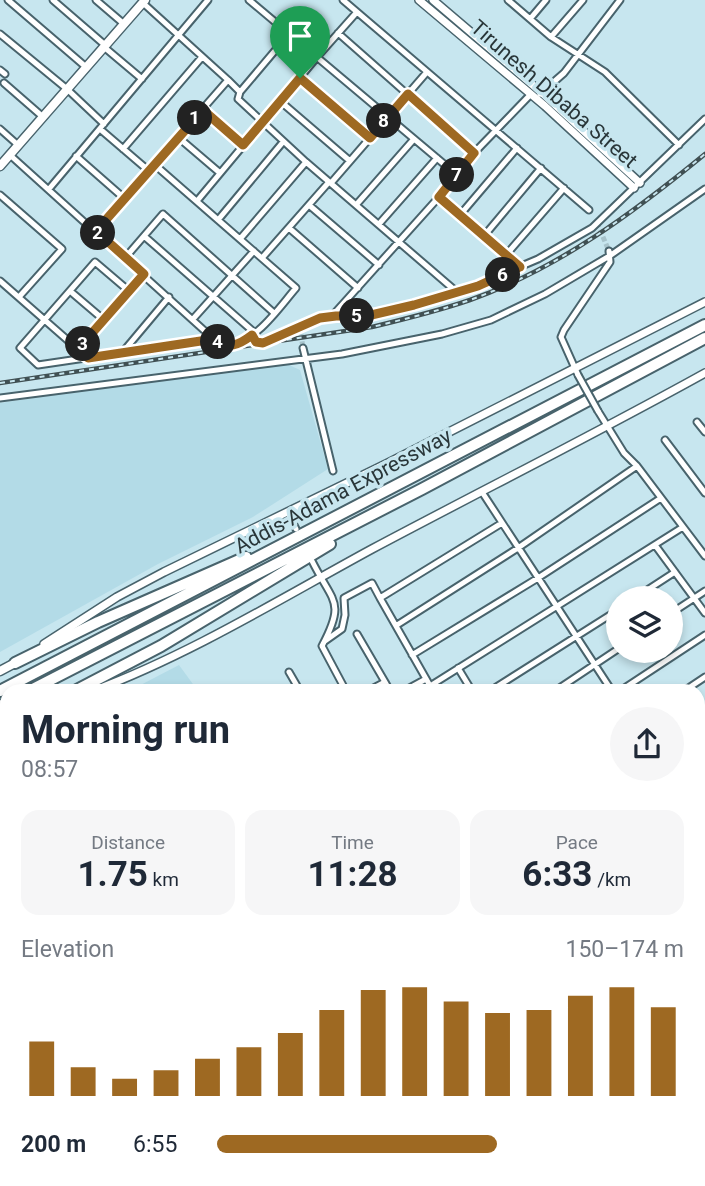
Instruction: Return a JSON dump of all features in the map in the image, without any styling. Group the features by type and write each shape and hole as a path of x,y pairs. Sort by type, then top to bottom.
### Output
{"highway":[{"name":"Addis-Adama Expressway","path":"13,684 705,325"},
{"name":"Addis-Adama Expressway","path":"43,684 389,507 705,338"},
{"path":"88,684 161,646 389,507"},
{"path":"15,663 172,588 310,530"}],"main road":[{"path":"1,162 144,1"},
{"path":"0,671 15,663"}],"street":[{"path":"8,0 86,67"},
{"path":"53,0 142,79"},
{"path":"96,0 124,24"},
{"path":"49,189 208,0"},
{"path":"250,0 457,175"},
{"path":"343,0 589,210"},
{"name":"Tirunesh Dibaba Street","path":"419,0 536,95"},
{"name":"Tirunesh Dibaba Street","path":"433,0 637,185"},
{"path":"508,0 551,37 605,72 679,145"},
{"path":"530,19 546,0"},
{"path":"551,37 583,0"},
{"path":"331,317 400,242 496,129 564,73 620,0"},
{"path":"144,1 240,92"},
{"path":"197,201 357,12"},
{"path":"338,33 474,153"},
{"path":"0,34 67,89 124,149 149,171"},
{"path":"289,34 240,92 238,99 283,142 458,293"},
{"path":"124,149 202,57"},
{"path":"262,258 427,72"},
{"path":"300,78 370,138"},
{"path":"96,231 228,80"},
{"path":"4,83 43,117"},
{"path":"280,101 350,161"},
{"path":"203,110 243,145"},
{"path":"144,236 254,334 256,342 263,343 301,331 311,321 331,317 367,316 458,293 520,267 592,228 705,119"},
{"path":"0,129 18,145"},
{"path":"178,138 220,173"},
{"path":"356,205 414,139"},
{"path":"218,220 283,142"},
{"path":"460,215 517,148"},
{"path":"10,155 214,339 225,346 234,345 254,334 296,288 155,165"},
{"path":"76,156 125,199"},
{"path":"379,224 437,158"},
{"path":"240,239 306,162"},
{"path":"484,236 541,168"},
{"path":"506,255 564,187"},
{"path":"0,397 342,354 442,334 491,320 545,294 705,189"},
{"path":"0,195 62,249 19,298"},
{"path":"439,197 520,267"},
{"path":"309,205 379,265"},
{"path":"125,258 163,214 274,313"},
{"path":"289,228 358,288"},
{"path":"193,319 254,251"},
{"path":"610,253 610,262 564,330 561,337 563,346 624,453 637,466 705,556"},
{"path":"129,291 95,262 20,348 38,365 214,339"},
{"path":"78,349 144,274"},
{"path":"0,281 88,358"},
{"path":"70,291 104,320"},
{"path":"122,353 169,297"},
{"path":"15,663 117,597 576,372 705,302"},
{"path":"303,348 333,471"},
{"path":"110,684 161,663 234,626 705,373"},
{"path":"697,422 705,432"},
{"path":"665,440 705,493"},
{"path":"397,625 518,548 637,466"},
{"path":"482,492 607,684"},
{"path":"412,655 661,498"},
{"path":"288,513 296,529"},
{"path":"380,598 502,523"},
{"path":"436,684 683,527"},
{"path":"654,545 705,613"},
{"path":"312,561 337,610 334,624 322,646 342,684"},
{"path":"653,586 675,572"},
{"path":"325,640 342,629 344,598 372,583 429,684"},
{"path":"683,605 705,591"},
{"path":"501,684 606,618"},
{"path":"357,634 385,682 381,684"},
{"path":"631,684 705,635"},
{"path":"566,684 606,657"},
{"path":"458,668 468,684"},
{"path":"289,672 296,684"},
{"path":"417,684 426,679"}],"shaded area":[{"path":"267,363 287,364 300,370 328,469 253,517 158,564 0,652 0,403"},
{"path":"179,665 193,684 142,684"}],"tunnel":[{"path":"597,223 609,251"},
{"path":"301,334 303,348"}],"railway":[{"path":"0,383 372,327 458,304 534,272 594,237 705,154"}],"route":[{"path":"300,78 370,138 408,94 474,153 439,197 520,267 478,286 414,305 367,316 320,318 263,343 256,342 252,335 234,345 225,346 214,339 88,358 78,349 144,274 96,231 203,110 243,145 300,78"}]}
